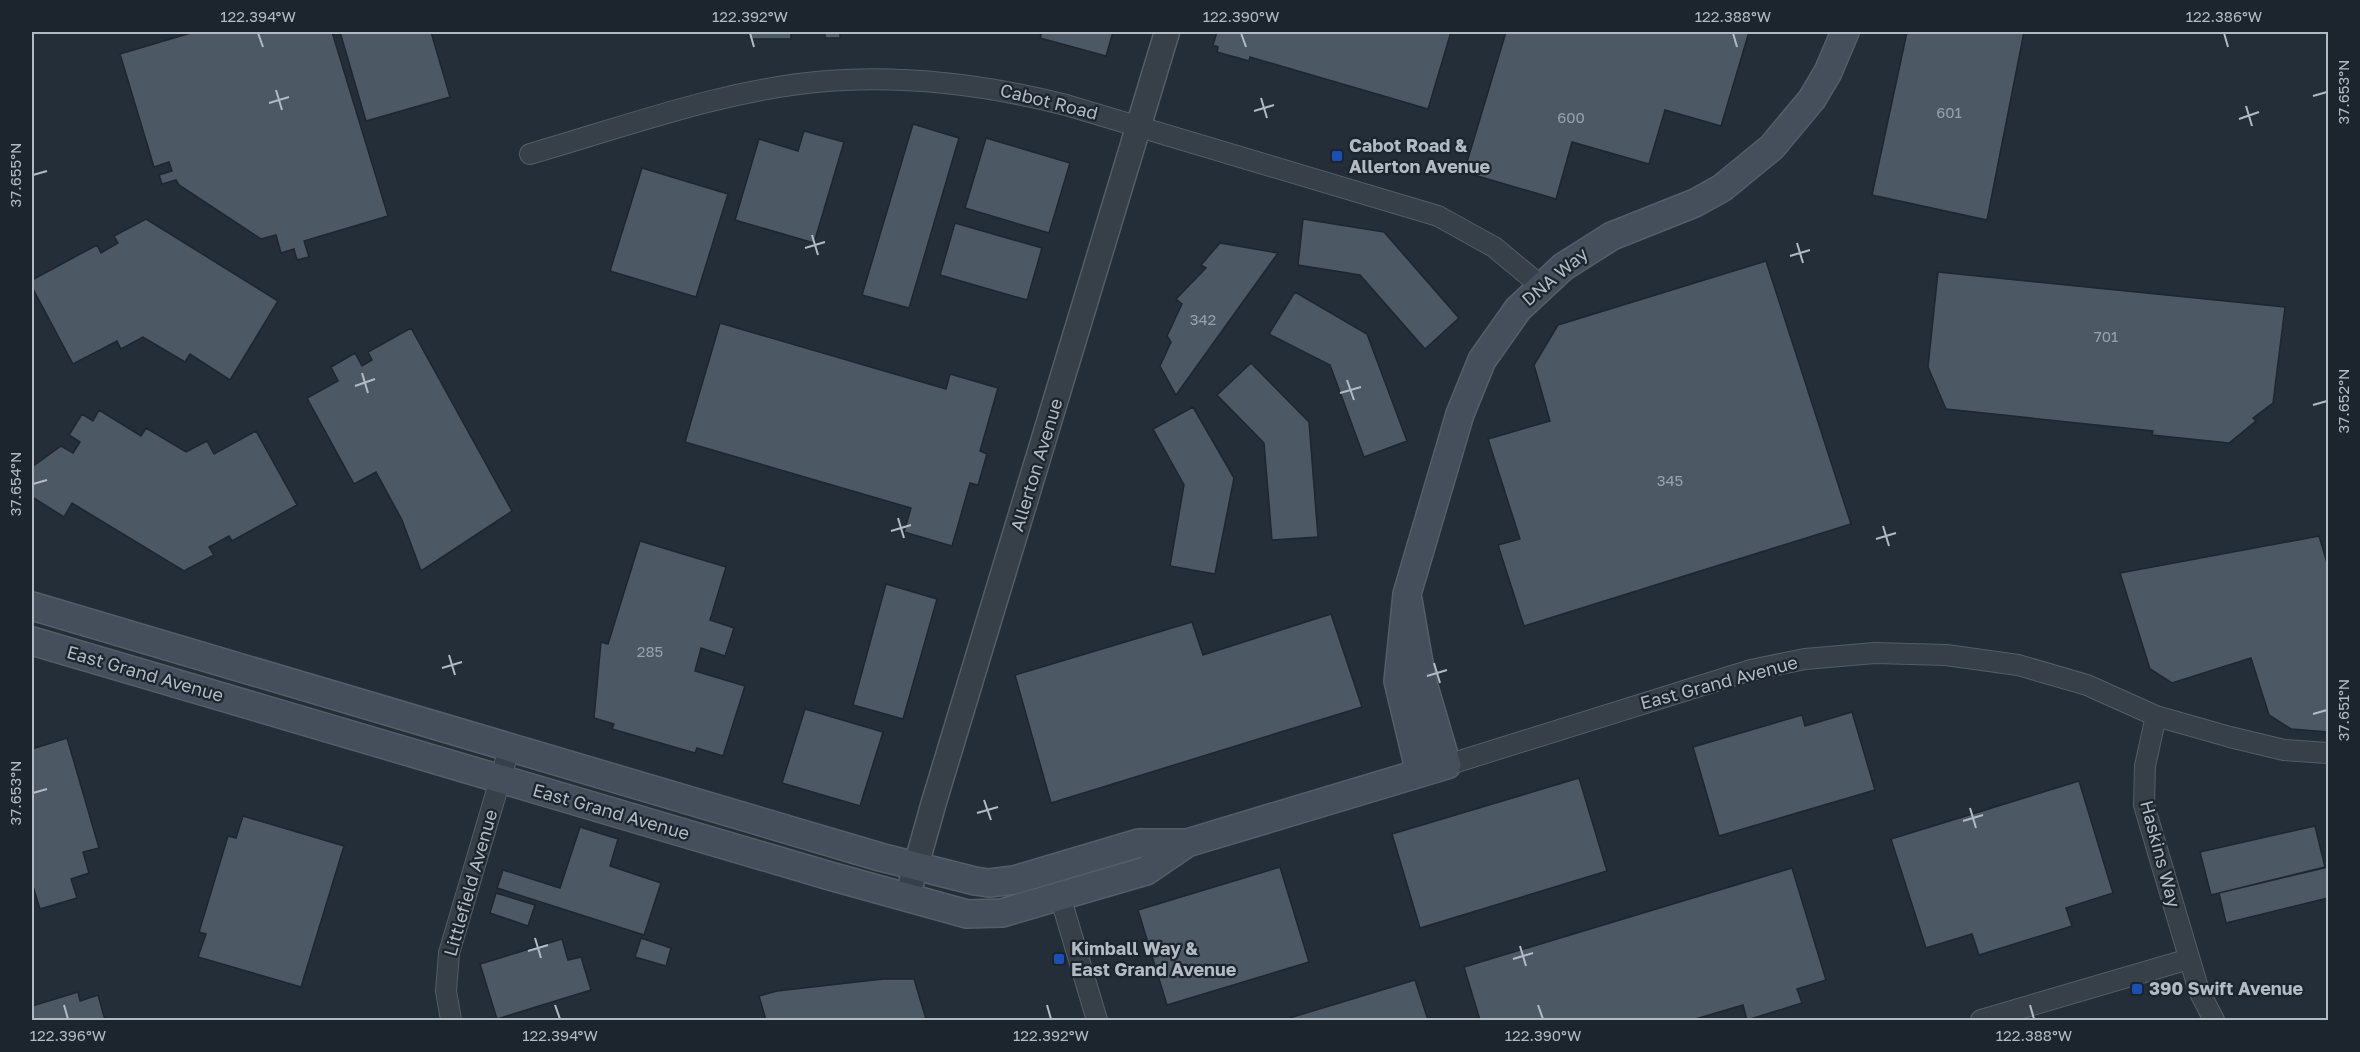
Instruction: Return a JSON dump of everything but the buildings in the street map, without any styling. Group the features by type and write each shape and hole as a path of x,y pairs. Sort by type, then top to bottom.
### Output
{"main road":[{"name":"DNA Way","path":"1420,773 1398,681 1407,594 1470,386 1499,333 1541,286 1586,250 1612,236 1695,203 1748,169 1794,124 1812,99 1828,72 1845,32"},
{"name":"DNA Way","path":"1407,594 1422,680 1447,765"},
{"name":"East Grand Avenue","path":"32,606 916,866 975,881 1003,882 1140,843 1187,843"},
{"name":"East Grand Avenue","path":"32,641 501,780 968,914 988,914 1060,896 1146,870 1187,843 1447,765"}],"street":[{"name":"Allerton Avenue","path":"907,898 1167,32"},
{"name":"Cabot Road","path":"530,154 731,97 783,87 867,79 908,79 989,88 1066,105 1438,216 1494,247 1541,286"},
{"name":"East Grand Avenue","path":"1447,765 1736,675 1805,659 1841,654 1936,654 2018,665 2087,685 2156,716 2256,744 2328,753"},
{"name":"Haskins Way","path":"2156,716 2146,756 2144,805 2199,991 2214,1020"},
{"name":"Littlefield Avenue","path":"451,1020 446,991 449,953 510,746"},
{"path":"1060,896 1097,1020"},
{"path":"1981,1020 2189,960"},
{"name":"Haskins Way","path":"2199,991 2202,1020"}],"place":[{"name":"Cabot Road & Allerton Avenue","path":"1337,156"},
{"name":"Kimball Way & East Grand Avenue","path":"1059,959"},
{"name":"390 Swift Avenue","path":"2137,989"}]}
